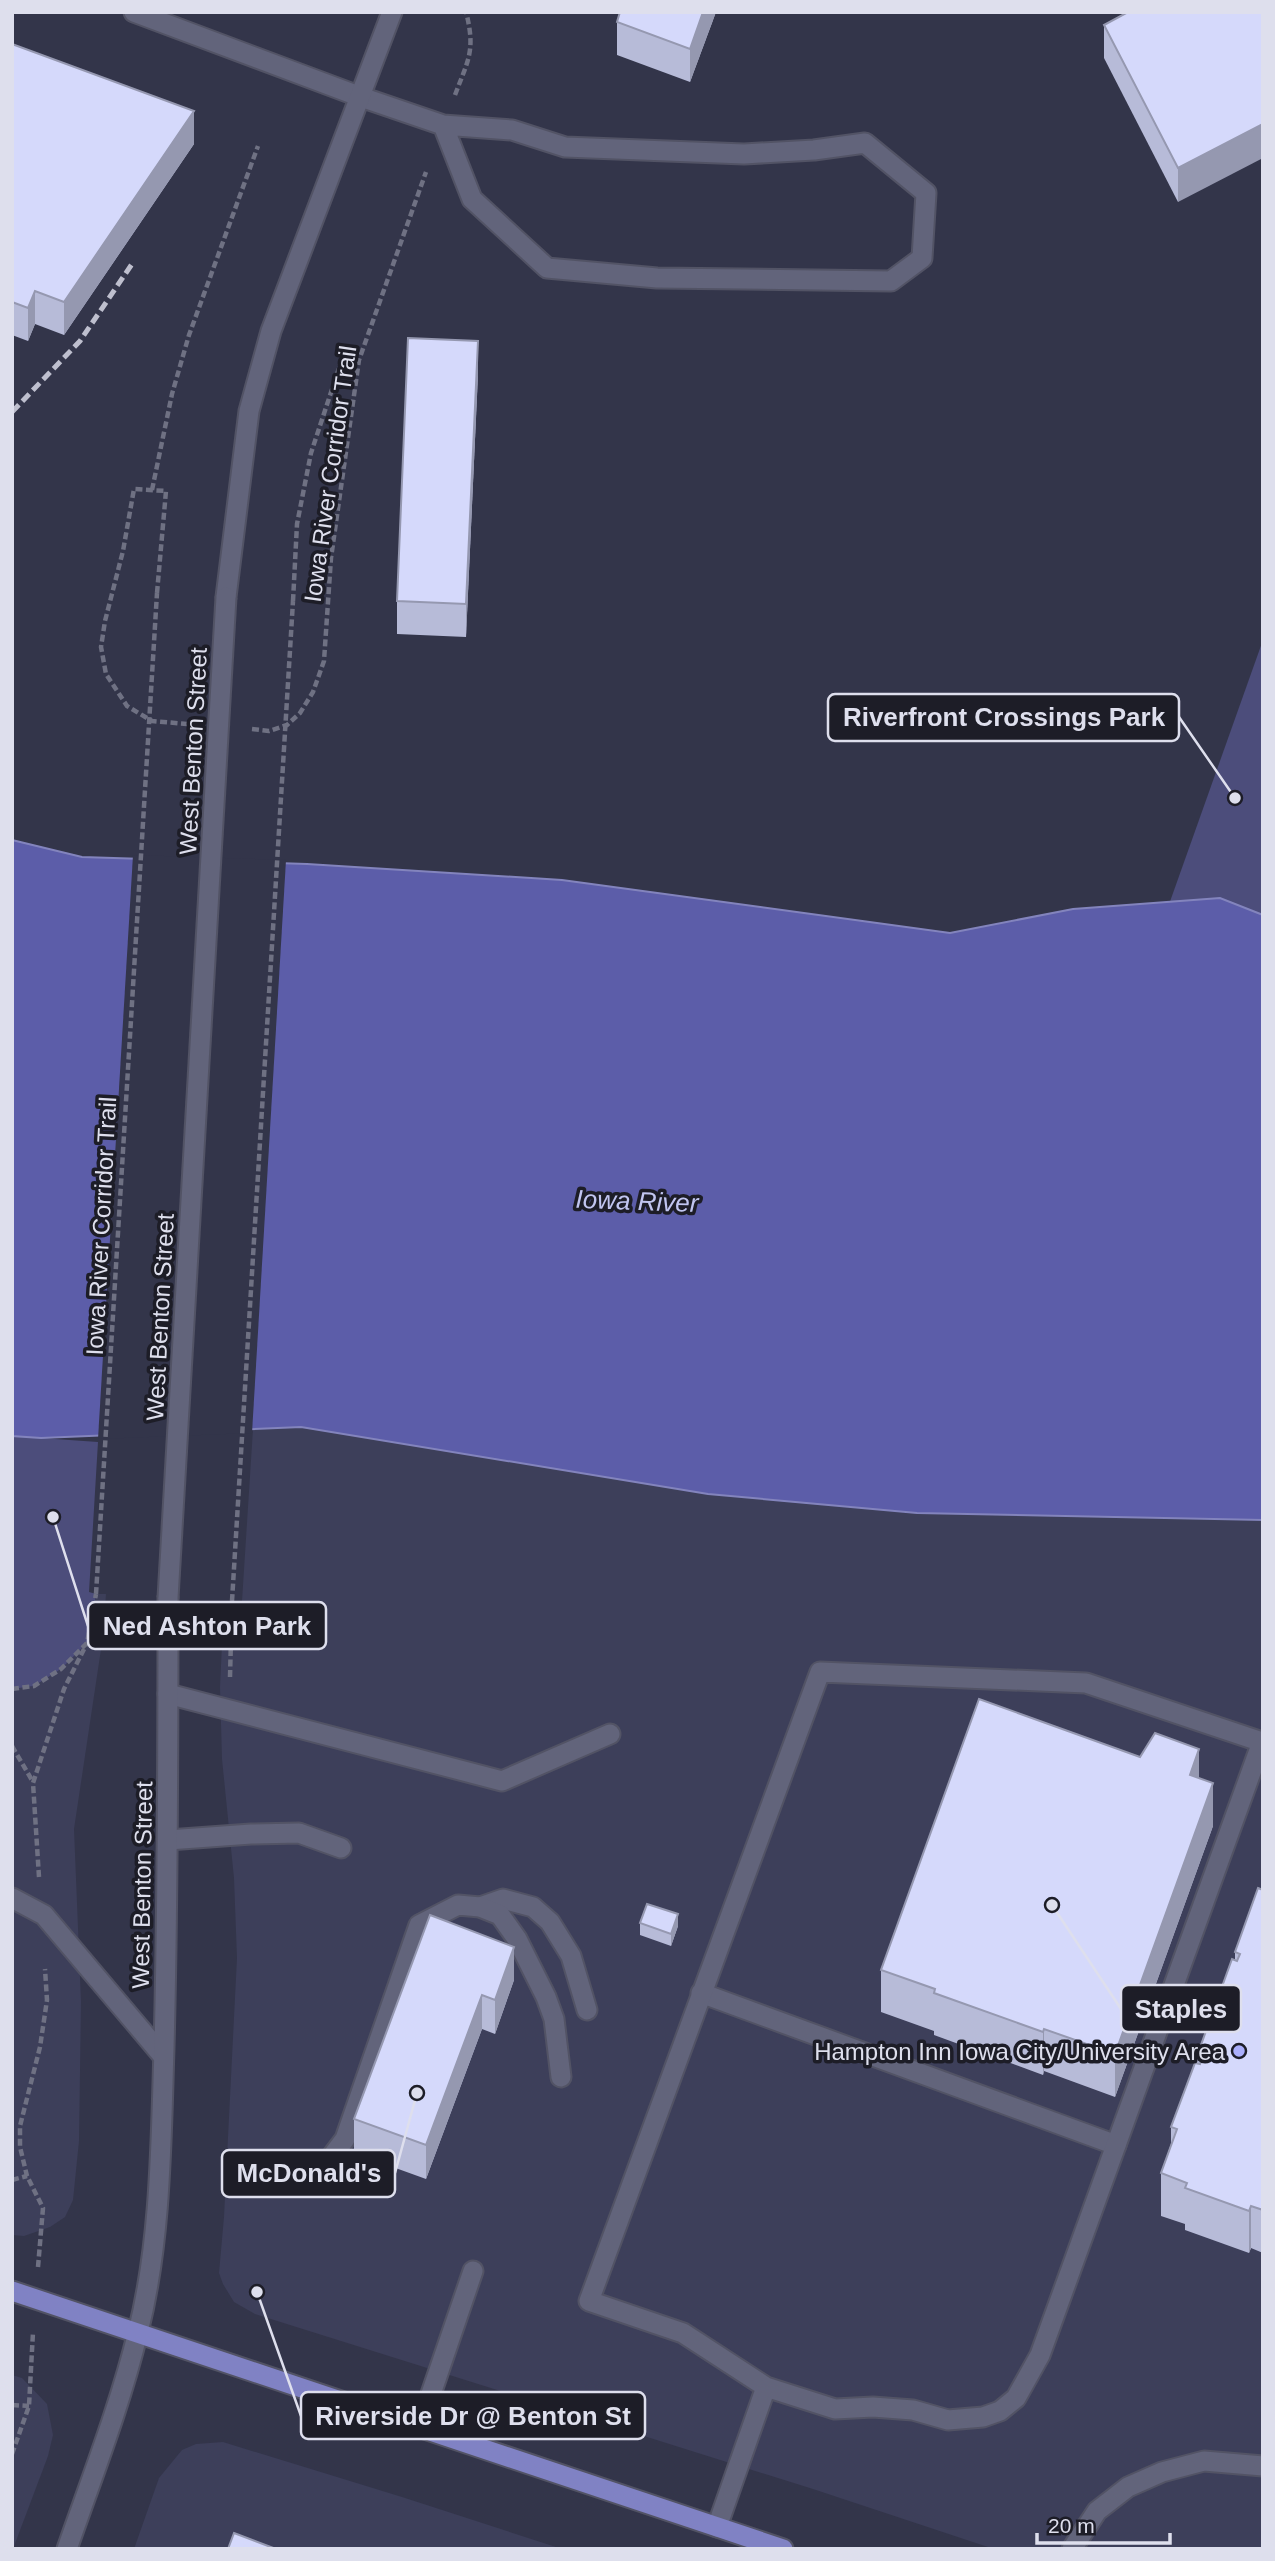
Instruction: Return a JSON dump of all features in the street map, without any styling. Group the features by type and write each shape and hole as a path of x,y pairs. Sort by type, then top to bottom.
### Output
{"main road":[{"path":"12,2291 420,2426 772,2547"}],"street":[{"path":"134,12 360,97 443,125 512,130 565,147 744,154 865,144 926,193 922,258 891,281 657,278 547,268 472,199 443,125"},
{"name":"West Benton Street","path":"67,2549 108,2432 138,2332 156,2216 168,1840 168,1598 226,597 248,411 271,331 391,12"},
{"path":"820,1672 1086,1683 1262,1742 1040,2356 1016,2398 1000,2411 985,2417 948,2420 913,2410 873,2407 835,2409 766,2387 683,2333 589,2301 701,1993 820,1672"},
{"path":"168,1694 502,1781 610,1734"},
{"path":"168,1840 299,1833 341,1848"},
{"path":"12,1898 44,1915 163,2056"},
{"path":"480,1907 503,1899 533,1907 550,1922 571,1956 587,2010"},
{"path":"317,2176 345,2139 419,1925 458,1905 480,1907 500,1915 517,1939 546,1997 554,2020 561,2077"},
{"path":"701,1993 1116,2145"},
{"path":"420,2426 473,2271"},
{"path":"717,2527 766,2387"},
{"path":"1072,2549 1097,2511 1128,2487 1162,2472 1204,2461 1263,2466"}],"path":[{"name":"Iowa River Corridor Trail","path":"243,728 269,731 287,725 300,713 313,692 324,661 331,558 359,360 470,57 471,35 466,12"},
{"path":"191,724 152,721 127,706 106,674 101,647 134,489 152,490 172,394 188,335 258,146"},
{"path":"230,1683 232,1601 297,524 311,453 341,362 359,360"},
{"name":"Iowa River Corridor Trail","path":"33,1783 64,1689 87,1643 96,1594 157,593 166,491 152,490"},
{"path":"12,1689 34,1686 61,1669 87,1643"},
{"path":"12,1746 33,1783 36,1847 44,1915 47,2000 40,2047 20,2126 20,2147 27,2176 43,2208 41,2227"},
{"path":"12,2180 27,2176"},
{"path":"12,2454 29,2406 30,2388"},
{"path":"12,2404 29,2406"}],"shaded area":[{"path":"1263,640 1263,995 1151,955"},
{"path":"302,1427 917,1513 1263,1520 1263,2549 994,2549 813,2489 255,2314 234,2302 219,2273 237,1958 234,1878 222,1759 222,1644 226,1601 242,1601 253,1429"},
{"path":"12,1436 98,1442 89,1592 96,1594 87,1643 61,1669 34,1686 12,1689"},
{"path":"96,1594 106,1594 103,1636 74,1829 81,2002 79,2141 73,2200 65,2217 50,2227 24,2236 12,2235 12,1689 34,1686 61,1669 87,1643"},
{"path":"12,2375 22,2378 47,2404 53,2435 48,2456 13,2549"},
{"path":"223,2442 562,2549 134,2549 159,2478 182,2450 196,2444"}],"water":[{"name":"Iowa River","path":"12,840 82,857 307,864 562,880 950,933 1073,909 1220,898 1263,915 1263,1520 917,1513 708,1494 301,1427 41,1438 12,1436"}],"pier":[{"path":"133,855 286,860 252,1433 98,1439"}],"building":[{"path":"620,12 703,12 690,49 617,22"},
{"path":"1128,12 1263,12 1263,124 1178,168 1104,25"},
{"path":"12,44 194,111 64,302 35,291 28,308 12,302"},
{"path":"408,338 478,341 466,604 397,601"},
{"path":"979,1699 1140,1757 1155,1733 1199,1749 1190,1775 1213,1783 1115,2054 1044,2029 1043,2032 934,1993 935,1989 881,1970"},
{"name":"Hampton Inn Iowa City/University Area","path":"1258,1888 1263,1890 1263,2210 1251,2206 1249,2211 1185,2188 1187,2183 1161,2173 1177,2129 1171,2127 1195,2063 1200,2064 1202,2058 1197,2056 1232,1959 1237,1961 1240,1954 1235,1952"},
{"path":"647,1904 678,1914 671,1934 640,1923"},
{"path":"430,1915 514,1947 495,2000 482,1995 426,2145 354,2119"},
{"path":"234,2533 276,2549 228,2549"}],"railway":[{"path":"12,412 80,341 134,261"}],"place":[{"name":"Riverfront Crossings Park","path":"1235,798"},
{"name":"Ned Ashton Park","path":"53,1517"},
{"name":"Staples","path":"1052,1905"},
{"name":"Hampton Inn Iowa City/University Area","path":"1239,2051"},
{"name":"McDonald's","path":"417,2093"},
{"name":"Riverside Dr @ Benton St","path":"257,2292"}]}
